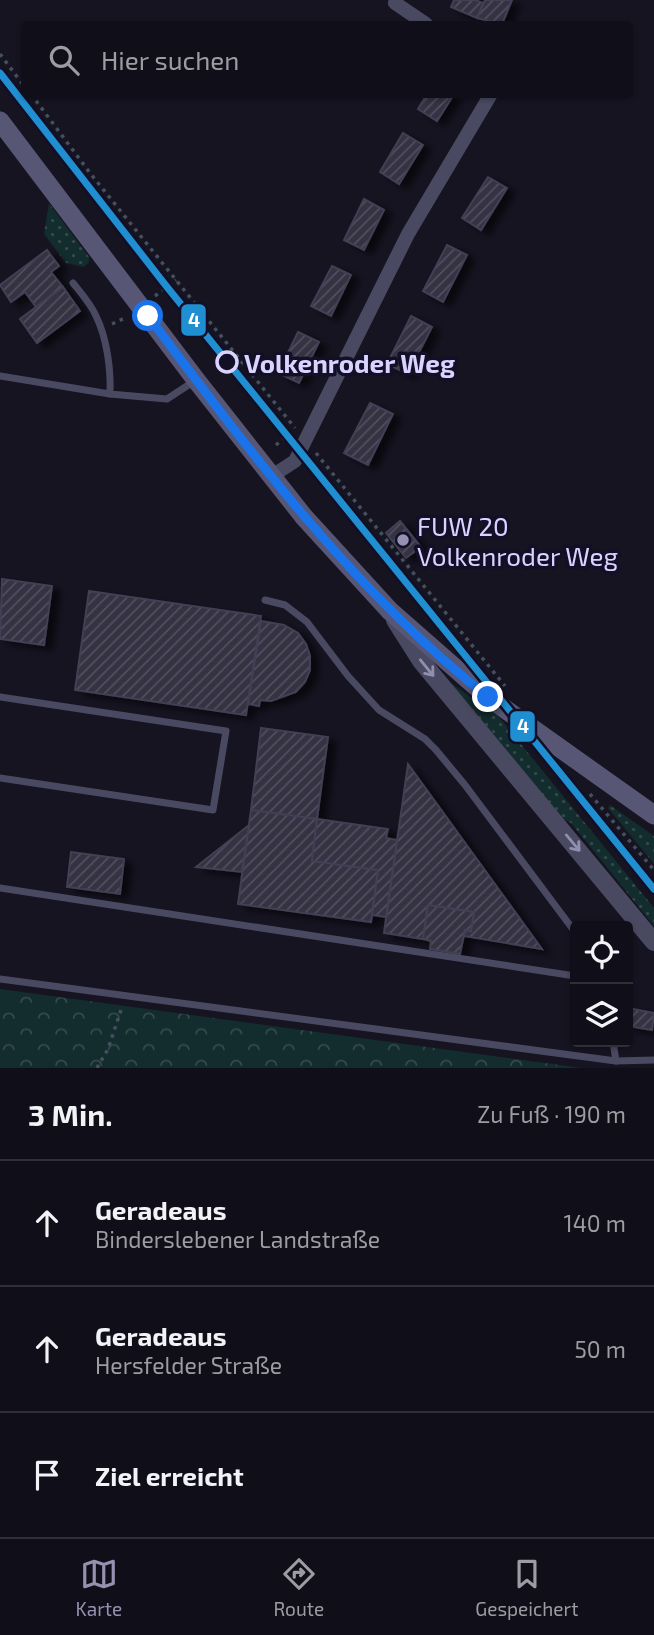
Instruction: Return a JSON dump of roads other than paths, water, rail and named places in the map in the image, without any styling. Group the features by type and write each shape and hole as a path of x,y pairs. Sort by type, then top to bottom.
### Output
{"main road":[{"path":"0,121 196,380 304,517 390,611 488,697 654,815"}],"street":[{"path":"396,0 395,3 422,21"},
{"path":"272,476 295,461 408,234 489,98"},
{"path":"390,611 421,661 654,942"}],"lane":[{"path":"73,283 96,313 102,328 111,378 110,394"},
{"path":"0,376 110,394 167,399 196,380"},
{"path":"265,600 285,605 307,622 348,676 379,710 425,739 465,785 570,925"},
{"path":"0,697 226,731 214,810 0,778"},
{"path":"0,888 570,975"},
{"path":"0,979 616,1061 654,1060"},
{"path":"614,1047 616,1061"}],"place":[{"name":"Volkenroder Weg","path":"227,362"},
{"name":"FUW 20 Volkenroder Weg","path":"403,540"}]}
